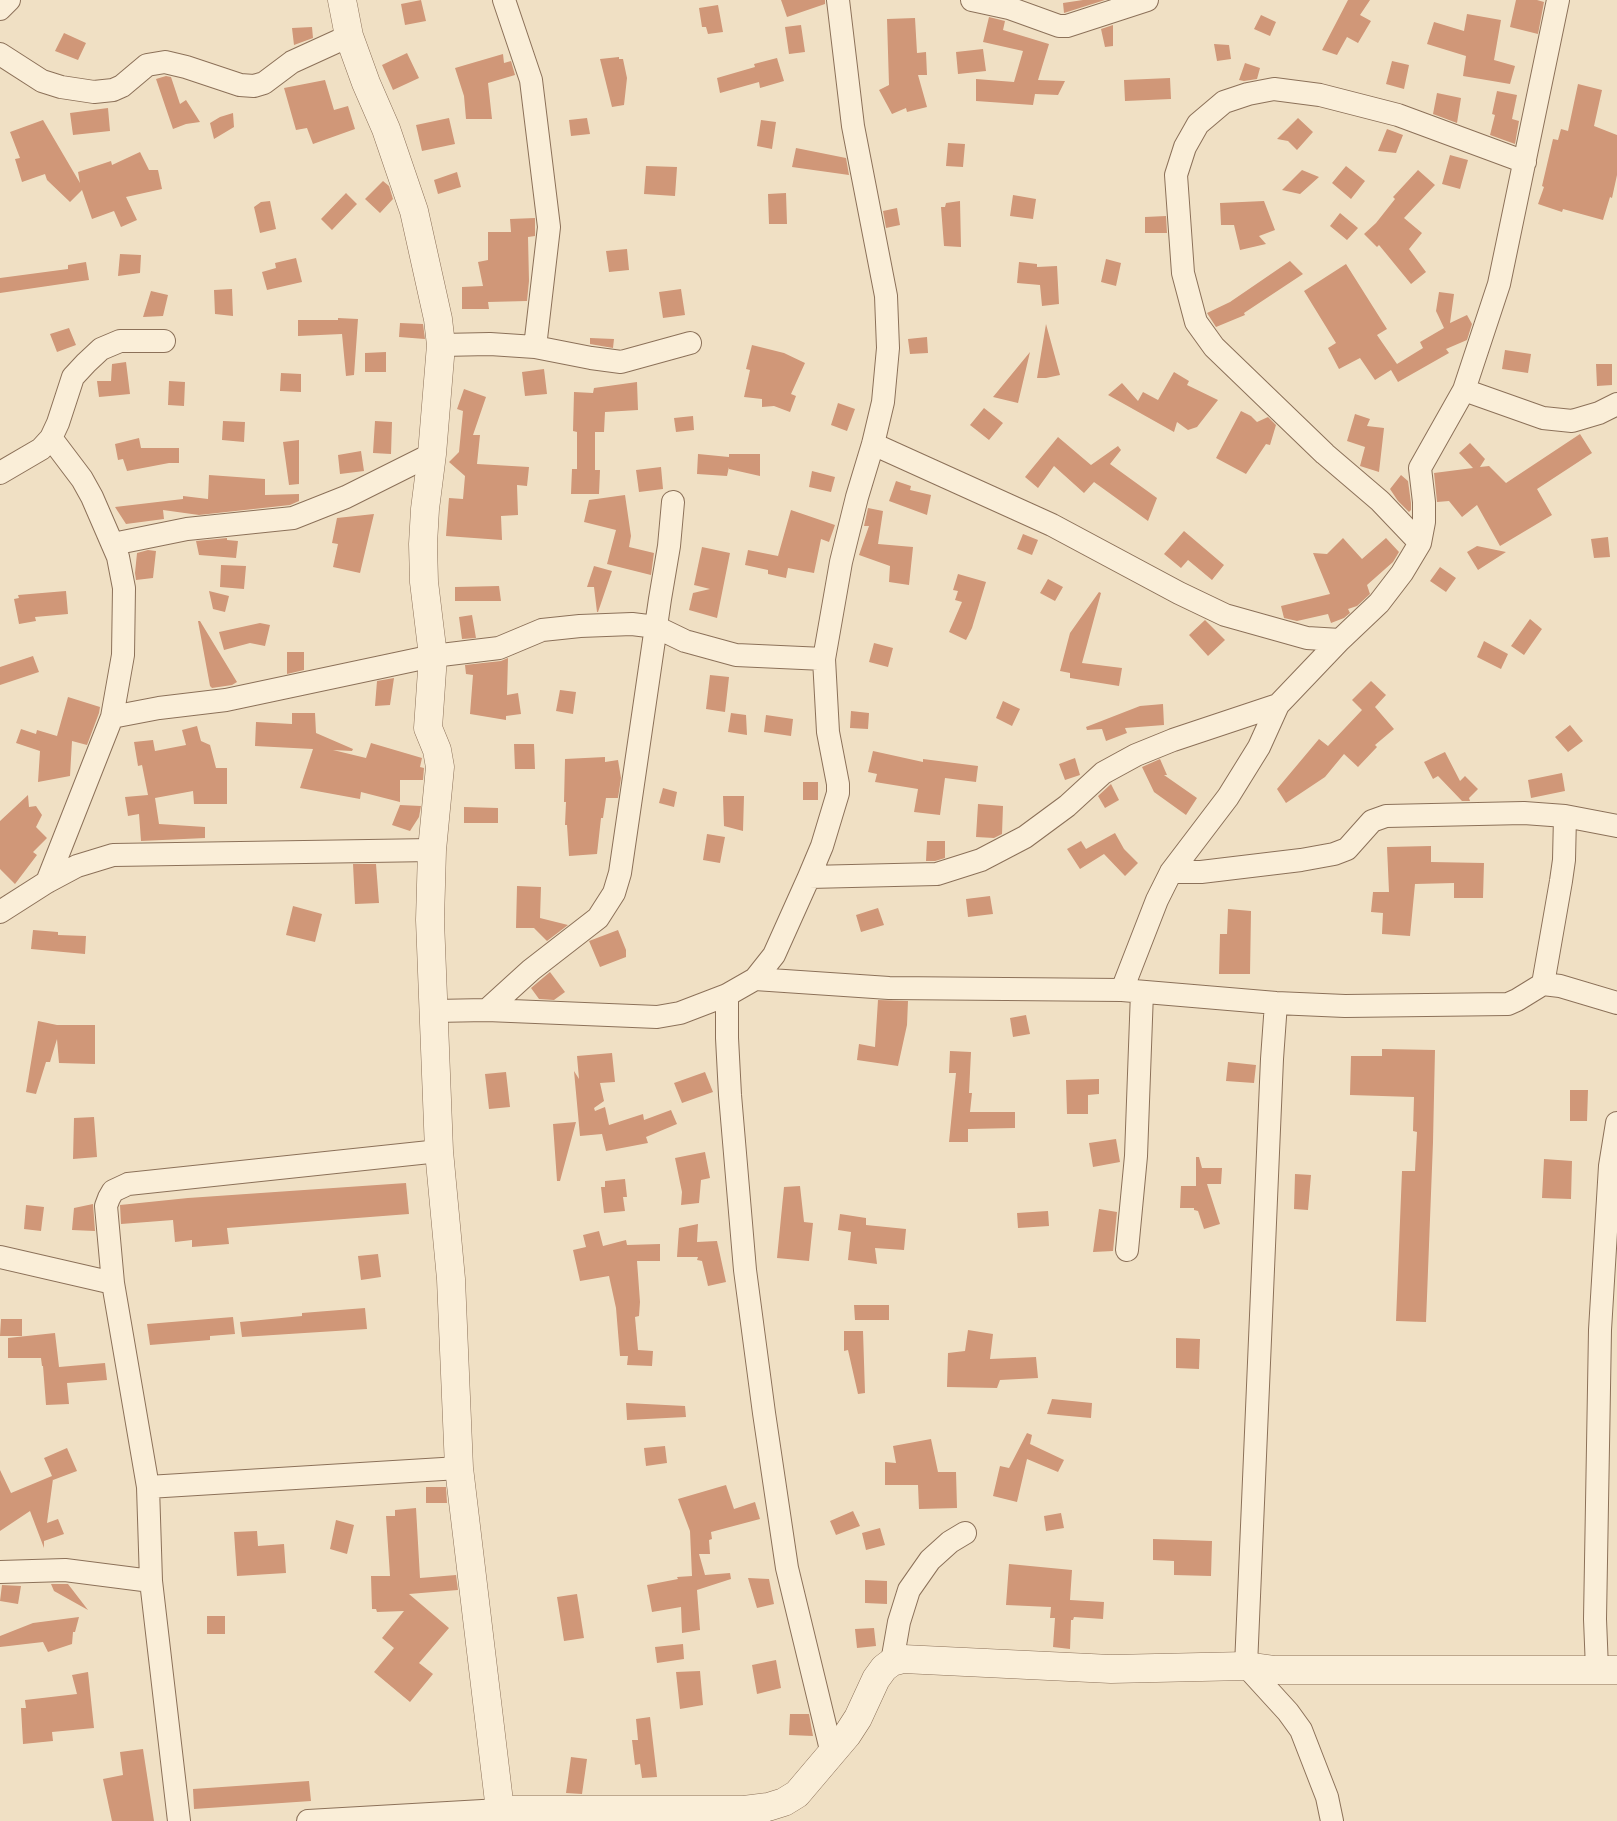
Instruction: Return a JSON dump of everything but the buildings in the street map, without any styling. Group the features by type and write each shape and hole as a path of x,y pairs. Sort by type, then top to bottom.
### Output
{"street":[{"path":"0,10 9,0"},
{"path":"342,0 350,36 366,83 386,129 414,211 438,319 441,345 432,454 424,509 423,544 424,582 434,656 428,728 437,750 440,766 432,850 430,920 438,1151 451,1279 459,1468 500,1816"},
{"path":"504,0 531,80 549,227 535,347"},
{"path":"434,1011 488,1010 657,1017 680,1013 727,995 755,979 774,955 822,846 837,801 838,792 828,732 824,659 841,562 883,402 888,348 886,296 853,126 838,0"},
{"path":"972,0 1009,8 1059,26 1067,26 1147,0"},
{"path":"1127,1250 1136,1156 1132,991 1157,900 1171,872 1228,797 1259,747 1278,705 1340,640 1379,603 1402,573 1420,543 1424,522 1424,502 1420,468 1464,390 1499,284 1558,0"},
{"path":"0,54 42,81 61,87 94,92 113,90 122,86 147,65 164,62 186,67 240,85 254,86 264,82 292,62 350,36"},
{"path":"1420,543 1380,501 1325,454 1214,348 1196,322 1183,273 1176,175 1185,147 1198,124 1224,102 1248,94 1274,89 1320,95 1398,115 1525,162"},
{"path":"0,473 40,449 51,438 73,377 86,362 101,350 120,342 164,341"},
{"path":"441,345 490,344 535,347 621,362 690,343"},
{"path":"1464,390 1543,418 1572,421 1599,413 1617,404"},
{"path":"48,882 112,717 123,656 124,588 118,558 92,497 82,479 51,438"},
{"path":"873,444 1052,525 1178,593 1225,615 1307,638 1340,640"},
{"path":"113,544 187,529 293,518 346,497 432,454"},
{"path":"488,1010 531,970 598,918 614,893 620,873 669,546 673,502"},
{"path":"112,717 159,708 226,700 434,656 499,648 527,638 542,630 580,626 632,624 656,627 685,640 736,654 824,659"},
{"path":"809,878 938,874 981,860 1025,837 1067,806 1103,773 1136,755 1181,737 1278,705"},
{"path":"1171,872 1201,872 1301,860 1334,854 1347,849 1372,821 1386,816 1524,813 1565,816 1617,826"},
{"path":"1544,984 1562,874 1565,816"},
{"path":"0,912 77,866 113,855 432,850"},
{"path":"755,979 889,988 1132,991 1276,1003 1345,1006 1508,1004 1544,984 1560,986 1617,1003"},
{"path":"727,995 730,1095 744,1270 787,1568 832,1754"},
{"path":"1276,1003 1246,1666 1288,1712 1301,1730 1327,1797 1332,1821"},
{"path":"308,1821 744,1810 768,1807 784,1802 797,1794 847,1736 858,1718 876,1679 884,1668 892,1662 903,1659 1111,1669 1246,1666 1275,1670 1607,1670 1596,1619 1600,1330 1610,1166 1617,1123"},
{"path":"179,1821 151,1581 148,1487 113,1283 106,1206 109,1198 113,1191 128,1184 438,1151"},
{"path":"0,1257 113,1283"},
{"path":"148,1487 459,1468"},
{"path":"892,1662 899,1622 909,1590 930,1560 950,1542 965,1533"},
{"path":"0,1572 65,1570 151,1581"}]}
